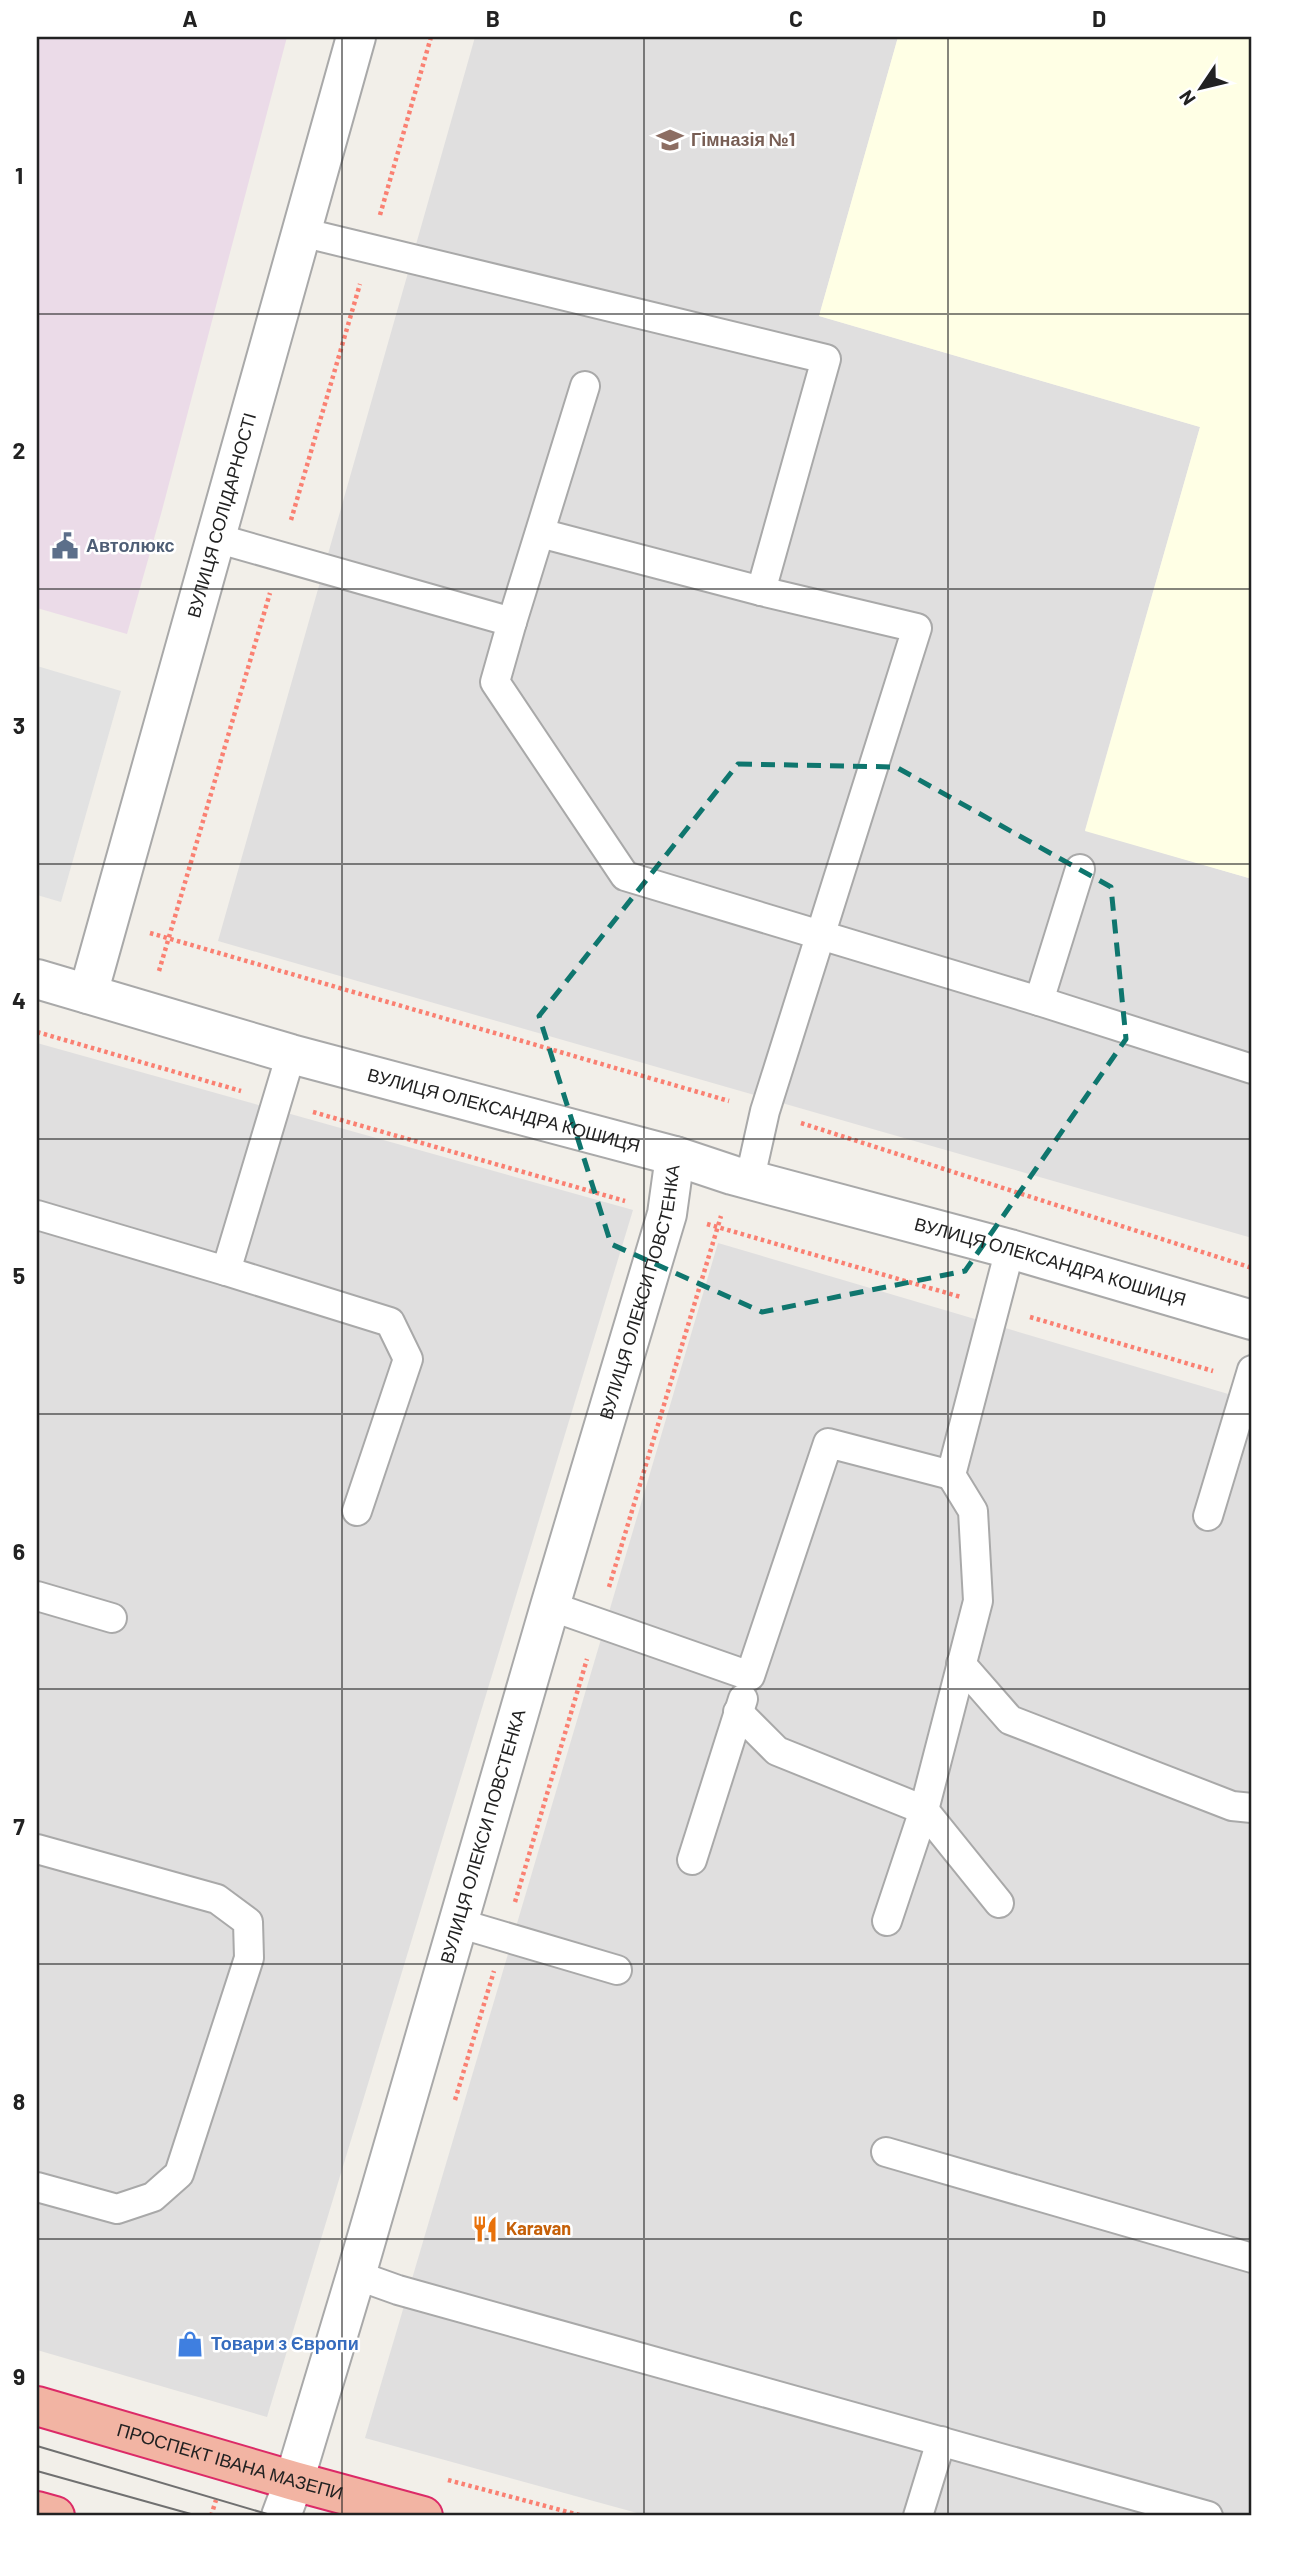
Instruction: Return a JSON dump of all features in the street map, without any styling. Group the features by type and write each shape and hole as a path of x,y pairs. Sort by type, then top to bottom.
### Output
{"highway":[{"name":"ПРОСПЕКТ ІВАНА МАЗЕПИ","path":"37,2406 423,2516"},
{"path":"37,2511 55,2516"}],"street":[{"name":"ВУЛИЦЯ СОЛІДАРНОСТІ","path":"88,994 356,37"},
{"name":"ВУЛИЦЯ ОЛЕКСАНДРА КОШИЦЯ","path":"37,979 291,1054 675,1156 741,1177 1010,1250 1252,1320"},
{"name":"ВУЛИЦЯ ОЛЕКСИ ПОВСТЕНКА","path":"281,2516 356,2275 667,1214 675,1156"}],"lane":[{"path":"301,232 826,359 761,591"},
{"path":"586,386 495,682 625,876 822,934 1252,1069"},
{"path":"540,533 761,591 917,628 822,934 741,1177"},
{"path":"216,538 512,622"},
{"path":"1039,1001 1080,869"},
{"path":"226,1271 291,1054"},
{"path":"37,1215 390,1322 408,1359 357,1511"},
{"path":"951,1475 1010,1250"},
{"path":"1208,1516 1252,1370"},
{"path":"692,1860 738,1712 828,1443 951,1475 973,1511 978,1601 924,1810 887,1921"},
{"path":"37,1596 112,1618"},
{"path":"550,1606 750,1676"},
{"path":"961,1664 1010,1720 1232,1806 1252,1808"},
{"path":"738,1712 777,1751 924,1810 999,1903"},
{"path":"37,1849 217,1899 248,1922 249,1958 179,2174 153,2197 117,2209 37,2187"},
{"path":"458,1923 617,1970"},
{"path":"886,2152 1252,2258"},
{"path":"356,2275 398,2290 1209,2516"},
{"path":"918,2516 941,2441"}],"path":[{"path":"108,921 765,1111 1252,1268"},
{"path":"453,2108 598,1623 741,1177"}],"highlighted area":[{"path":"738,764 896,767 1111,887 1126,1039 965,1271 762,1312 611,1244 539,1016"}],"shaded area":[{"path":"37,37 287,37 127,634 37,608"},
{"path":"475,37 898,37 819,316 1200,427 1085,830 1252,879 1252,1238 218,941"},
{"path":"898,37 1252,37 1252,879 1085,831 1200,427 819,316"},
{"path":"37,666 121,691 61,902 37,895"},
{"path":"37,1043 633,1210 267,2417 37,2350"},
{"path":"718,1243 1252,1401 1252,2516 648,2516 365,2438"}],"tram line":[{"path":"37,2446 274,2516"},
{"path":"37,2471 198,2516"}],"place":[{"name":"Гімназія №1","path":"670,140"},
{"name":"Автолюкс","path":"65,546"},
{"name":"Karavan","path":"485,2229"},
{"name":"Товари з Європи","path":"190,2344"}]}
